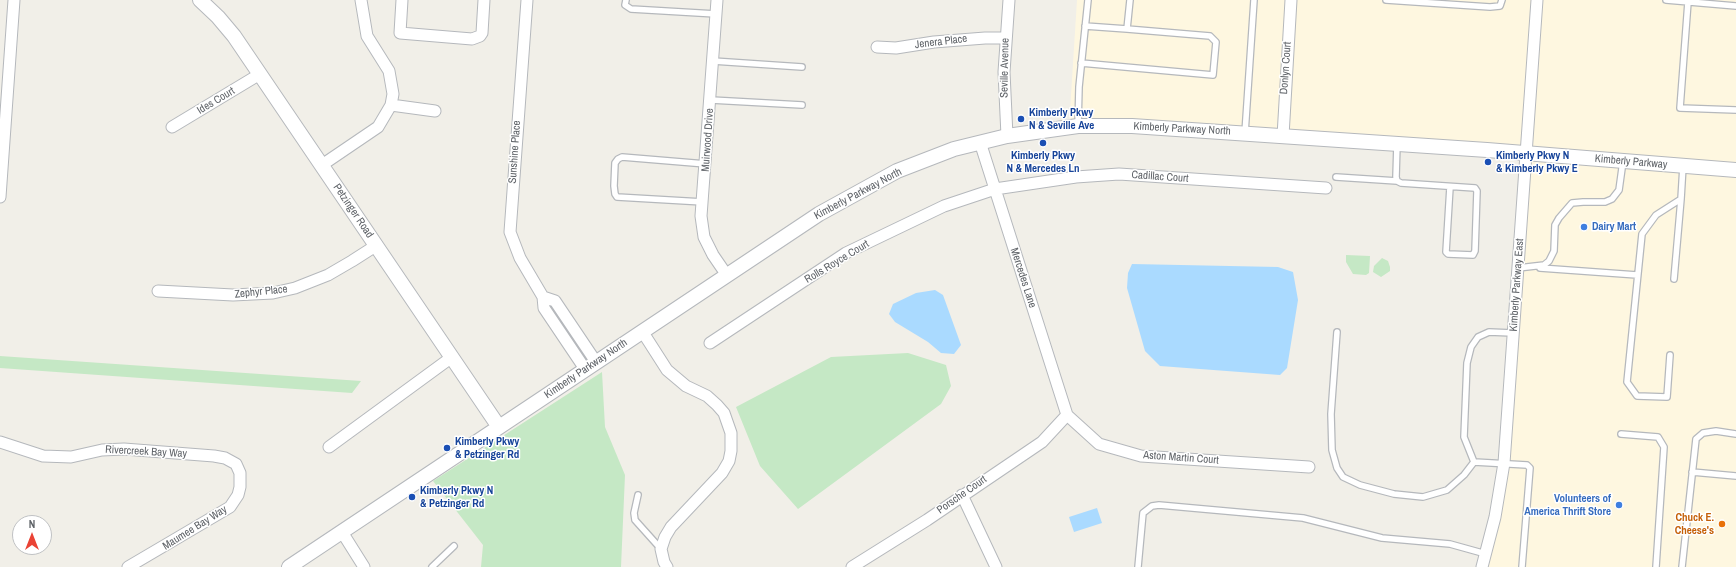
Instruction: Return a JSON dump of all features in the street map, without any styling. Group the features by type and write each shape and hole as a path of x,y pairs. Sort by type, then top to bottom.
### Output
{"street":[{"path":"0,197 14,0"},
{"name":"Petzinger Road","path":"200,0 218,17 260,74 499,427"},
{"path":"322,165 378,127 391,105 393,94 389,71 367,36 361,0"},
{"path":"402,0 400,33 472,39 480,36 482,33 484,0"},
{"name":"Sunshine Place","path":"527,0 510,232 520,258 543,296 544,308 590,365"},
{"name":"Muirwood Drive","path":"717,0 702,216 704,237 713,256 726,274"},
{"name":"Seville Avenue","path":"1007,136 1004,96 1005,38 1009,0"},
{"name":"Donlyn Court","path":"1283,136 1291,0"},
{"name":"Kimberly Parkway East","path":"1482,567 1495,517 1504,463 1537,0"},
{"name":"Jenera Place","path":"877,47 896,48 934,42 1005,38"},
{"name":"Ides Court","path":"172,127 260,74"},
{"path":"391,105 435,111"},
{"name":"Kimberly Parkway North","path":"289,567 726,274 819,214 897,171 954,149 1007,136 1078,126 1132,126 1526,153"},
{"name":"Mercedes Lane","path":"980,142 1067,415"},
{"name":"Kimberly Parkway","path":"1526,153 1736,170"},
{"name":"Cadillac Court","path":"995,189 1076,176 1119,174 1326,188"},
{"name":"Rolls Royce Court","path":"710,343 846,253 944,206 995,189"},
{"name":"Zephyr Place","path":"158,291 233,296 254,295 295,288 328,275 352,262 377,245"},
{"path":"642,331 667,370 686,386 707,396 724,413 731,433 729,461 722,473 670,527 662,550 664,562 667,567"},
{"path":"329,447 452,357"},
{"name":"Aston Martin Court","path":"1067,415 1099,444 1141,456 1309,467"},
{"name":"Porsche Court","path":"852,567 927,520 1042,442 1067,415"},
{"name":"Rivercreek Bay Way","path":"0,442 50,457 71,457 102,450 124,449 214,456 226,458 236,464 240,473"},
{"name":"Maumee Bay Way","path":"128,567 230,507 238,495 240,487 240,473"},
{"path":"962,495 996,567"},
{"path":"342,532 364,567"}],"lane":[{"path":"626,0 625,5 631,9 716,14"},
{"path":"1078,126 1079,87 1088,0"},
{"path":"1127,29 1130,0"},
{"path":"1245,133 1254,0"},
{"path":"1386,0 1490,8 1500,6 1502,0"},
{"path":"1666,0 1736,6"},
{"path":"1688,2 1680,108 1736,110"},
{"path":"1081,63 1213,75 1216,42 1210,36 1085,26"},
{"path":"713,61 802,66"},
{"path":"711,100 802,106"},
{"path":"1397,144 1397,181"},
{"path":"703,202 617,197 614,186 615,163 622,157 706,164"},
{"path":"1534,268 1544,265 1554,251 1555,225 1565,210 1572,204 1583,202 1605,202 1612,199 1619,190 1622,161"},
{"path":"1674,279 1683,166"},
{"path":"1336,177 1475,188 1477,191 1473,256 1448,254 1446,252 1450,187"},
{"path":"1670,355 1667,397 1637,396 1628,382 1642,234 1656,216 1681,198"},
{"path":"1518,268 1637,275"},
{"path":"1337,332 1331,414 1332,450 1337,468 1343,477 1360,485 1394,494 1424,498 1447,490 1464,475 1474,462"},
{"path":"1474,462 1464,437 1468,363 1471,348 1478,337 1489,332 1513,333"},
{"path":"1682,567 1696,439 1703,433 1716,431 1736,434"},
{"path":"1621,434 1658,437 1664,447 1656,567"},
{"path":"1474,462 1528,465 1530,468 1522,567"},
{"path":"1692,472 1736,476"},
{"path":"638,495 634,513 635,520 662,550"},
{"path":"1138,567 1143,513 1152,506 1159,505 1303,518 1382,538 1450,544 1486,554"},
{"path":"432,567 454,546"}],"shaded area":[{"path":"1077,0 1736,0 1736,567 1485,567 1495,528 1526,152 1069,127"}],"green space":[{"path":"1346,255 1370,256 1369,273 1366,275 1353,274 1346,262"},
{"path":"1382,258 1388,261 1390,271 1381,277 1373,272 1374,266"},
{"path":"908,353 946,365 951,386 941,404 798,509 760,466 736,407 831,357"},
{"path":"0,356 361,381 352,393 0,368"},
{"path":"602,372 605,427 625,475 621,567 481,567 483,545 433,481"}],"water":[{"path":"1132,264 1278,267 1293,272 1298,300 1287,368 1280,375 1160,366 1145,351 1127,288 1128,273"},
{"path":"935,290 943,295 961,345 954,354 941,353 928,342 895,322 889,314 893,304 916,293"},
{"path":"1097,508 1102,523 1074,532 1069,517"}],"place":[{"name":"Kimberly Pkwy N & Seville Ave","path":"1021,119"},
{"name":"Kimberly Pkwy N & Mercedes Ln","path":"1043,143"},
{"name":"Kimberly Pkwy N & Kimberly Pkwy E","path":"1488,162"},
{"name":"Dairy Mart","path":"1584,227"},
{"name":"Kimberly Pkwy & Petzinger Rd","path":"447,448"},
{"name":"Kimberly Pkwy N & Petzinger Rd","path":"412,497"},
{"name":"Volunteers of America Thrift Store","path":"1619,505"},
{"name":"Chuck E. Cheese's","path":"1722,524"}]}
